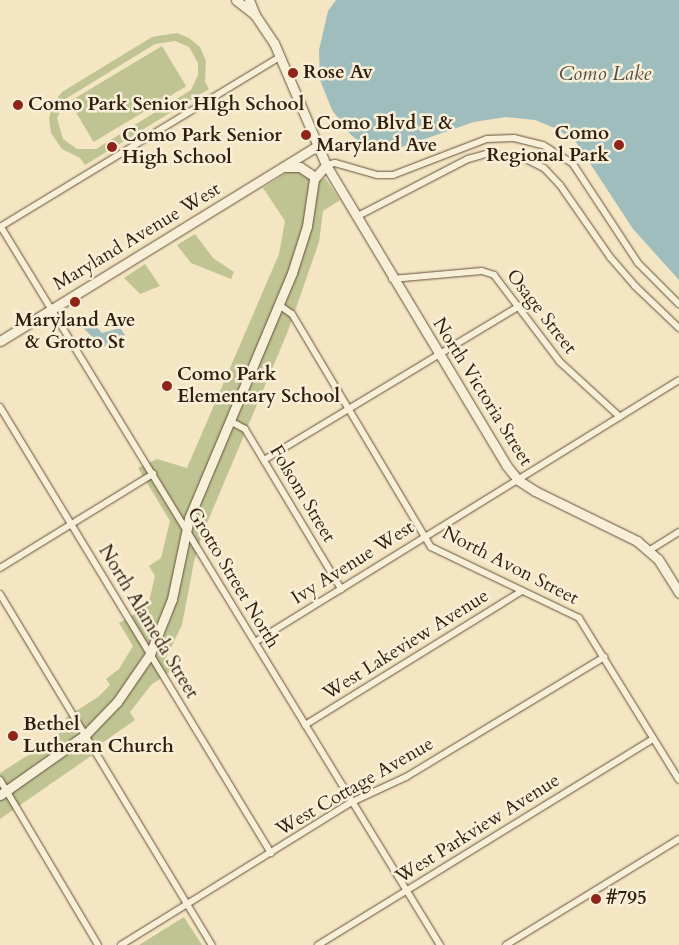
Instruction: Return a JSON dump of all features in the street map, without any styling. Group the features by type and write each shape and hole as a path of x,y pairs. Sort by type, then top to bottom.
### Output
{"street":[{"path":"236,0 255,15"},
{"path":"249,0 255,15"},
{"name":"North Victoria Street","path":"255,15 281,56 326,165 391,279 518,480 650,550 679,593"},
{"path":"0,227 281,56"},
{"path":"3,793 85,735 117,702 150,654 172,600 187,530 279,305 306,233 315,177 326,165 336,162 377,175 393,175 487,139 514,138 543,145 573,164 638,263 679,304"},
{"name":"Maryland Avenue West","path":"0,340 317,146"},
{"path":"356,217 468,159 486,154 526,159 544,168 560,185 623,272 679,328"},
{"path":"281,168 300,167 315,177"},
{"name":"Grotto Street North","path":"0,227 440,945"},
{"name":"Osage Street","path":"391,279 488,272 500,279 560,362 620,417"},
{"name":"North Avon Street","path":"279,305 292,314 431,547 579,618 679,780"},
{"path":"264,460 518,306"},
{"name":"Ivy Avenue West","path":"255,642 679,380"},
{"name":"North Alameda Street","path":"0,407 271,853"},
{"name":"Folsom Street","path":"230,421 245,430 341,589"},
{"path":"0,568 153,474"},
{"path":"650,550 679,532"},
{"name":"West Lakeview Avenue","path":"305,725 522,591"},
{"path":"0,594 212,945"},
{"name":"West Cottage Avenue","path":"121,945 352,802 406,777 604,657"},
{"name":"West Parkview Avenue","path":"318,945 653,738"},
{"path":"0,780 3,793 98,945"},
{"path":"506,945 679,839"}],"green space":[{"path":"177,33 189,38 200,47 206,61 205,82 209,89 85,165 80,158 62,149 51,133 49,118 53,103 62,92 152,37","holes":["175,41 189,47 198,63 198,75 191,90 96,149 77,149 63,139 57,118 67,98 155,44"]},
{"path":"162,46 186,86 94,142 69,102"},
{"path":"292,169 308,177 320,180 325,178 340,200 323,211 319,242 288,331 202,535 194,562 182,625 165,660 171,671 151,685 130,712 135,720 102,743 104,747 0,819 0,773 41,747 69,725 65,718 98,697 110,685 106,679 119,669 133,646 119,623 148,606 155,576 149,566 161,558 170,521 138,468 157,459 187,468 279,254 285,221 263,188"},
{"path":"195,234 213,258 234,272 231,279 191,263 177,245"},
{"path":"145,264 160,286 140,294 124,278"},
{"path":"184,917 202,945 139,945"}],"water":[{"name":"Como Lake","path":"336,0 679,0 679,280 633,229 576,142 557,129 535,120 506,117 474,122 390,151 363,145 350,134 332,110 320,80 319,50 328,11"},
{"path":"91,321 102,333 120,328 125,335 103,347 81,326"}],"place":[{"name":"Rose Av","path":"293,73"},
{"name":"Como Park Senior HIgh School","path":"18,105"},
{"name":"Como Blvd E & Maryland Ave","path":"306,135"},
{"name":"Como Regional Park","path":"619,145"},
{"name":"Como Park Senior High School","path":"112,147"},
{"name":"Maryland Ave & Grotto St","path":"75,302"},
{"name":"Como Park Elementary School","path":"167,386"},
{"name":"Bethel Lutheran Church","path":"13,736"},
{"name":"#795","path":"596,899"}]}
